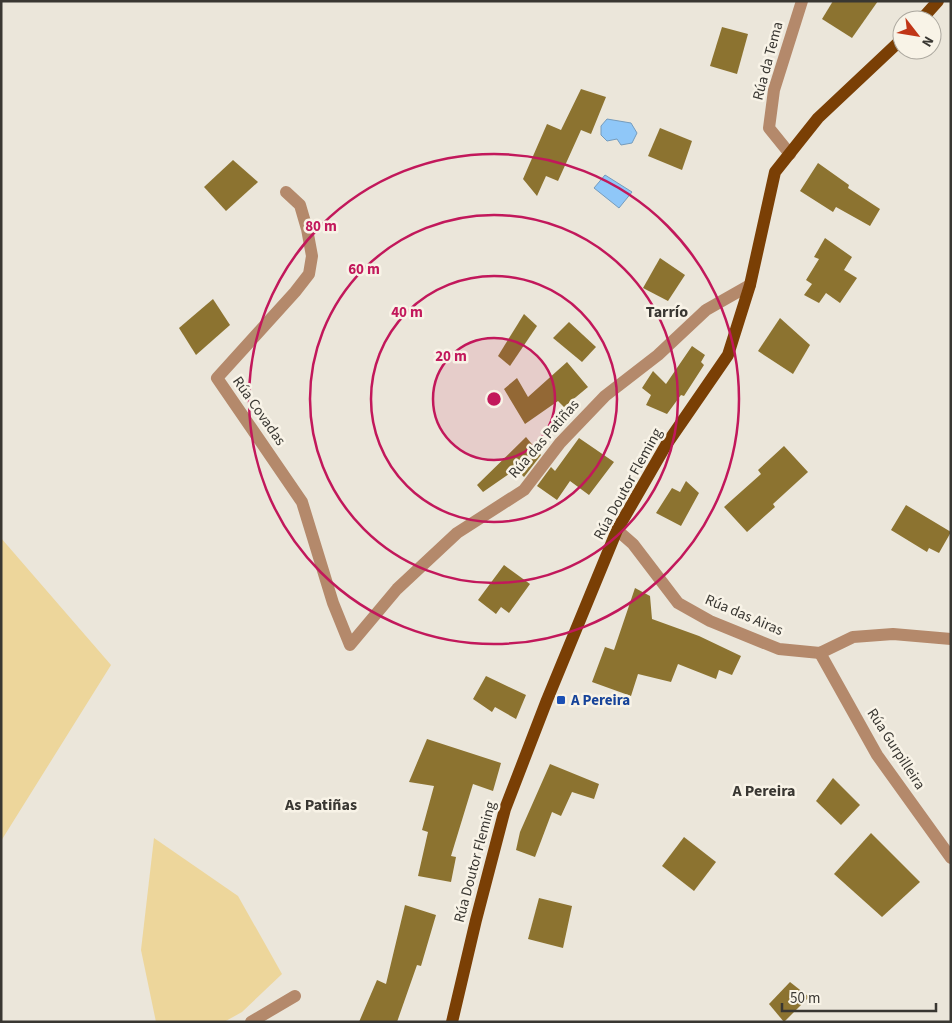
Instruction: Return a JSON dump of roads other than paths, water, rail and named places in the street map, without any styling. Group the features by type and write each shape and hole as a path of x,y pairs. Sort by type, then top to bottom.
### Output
{"main road":[{"name":"Rúa Doutor Fleming","path":"452,1022 505,809 547,700 617,530 666,445 728,356 750,285 775,172 818,118 892,48"}],"street":[{"name":"Rúa da Tema","path":"790,154 769,128 774,90 802,1"},
{"name":"Rúa Covadas","path":"286,192 300,205 307,229 312,256 309,274 217,378 302,502 333,603 350,645"},
{"name":"Rúa das Patiñas","path":"350,645 397,589 458,533 524,490 560,443 605,396 658,354 706,310 750,285"},
{"name":"Rúa das Airas","path":"617,530 633,544 678,603 710,621 779,649 820,653"},
{"path":"820,653 852,637 893,634 951,639"},
{"name":"Rúa Gurpilleira","path":"820,653 877,755 951,858"},
{"path":"251,1022 295,996"}],"water":[{"path":"607,119 631,123 637,133 632,143 621,145 617,139 607,141 601,135 601,126"},
{"path":"605,175 632,192 619,208 594,188"}],"place":[{"name":"A Pereira","path":"561,700"}],"district":[{"name":"Tarrío","path":"667,312"},
{"name":"A Pereira","path":"764,791"},
{"name":"As Patiñas","path":"321,805"}]}
